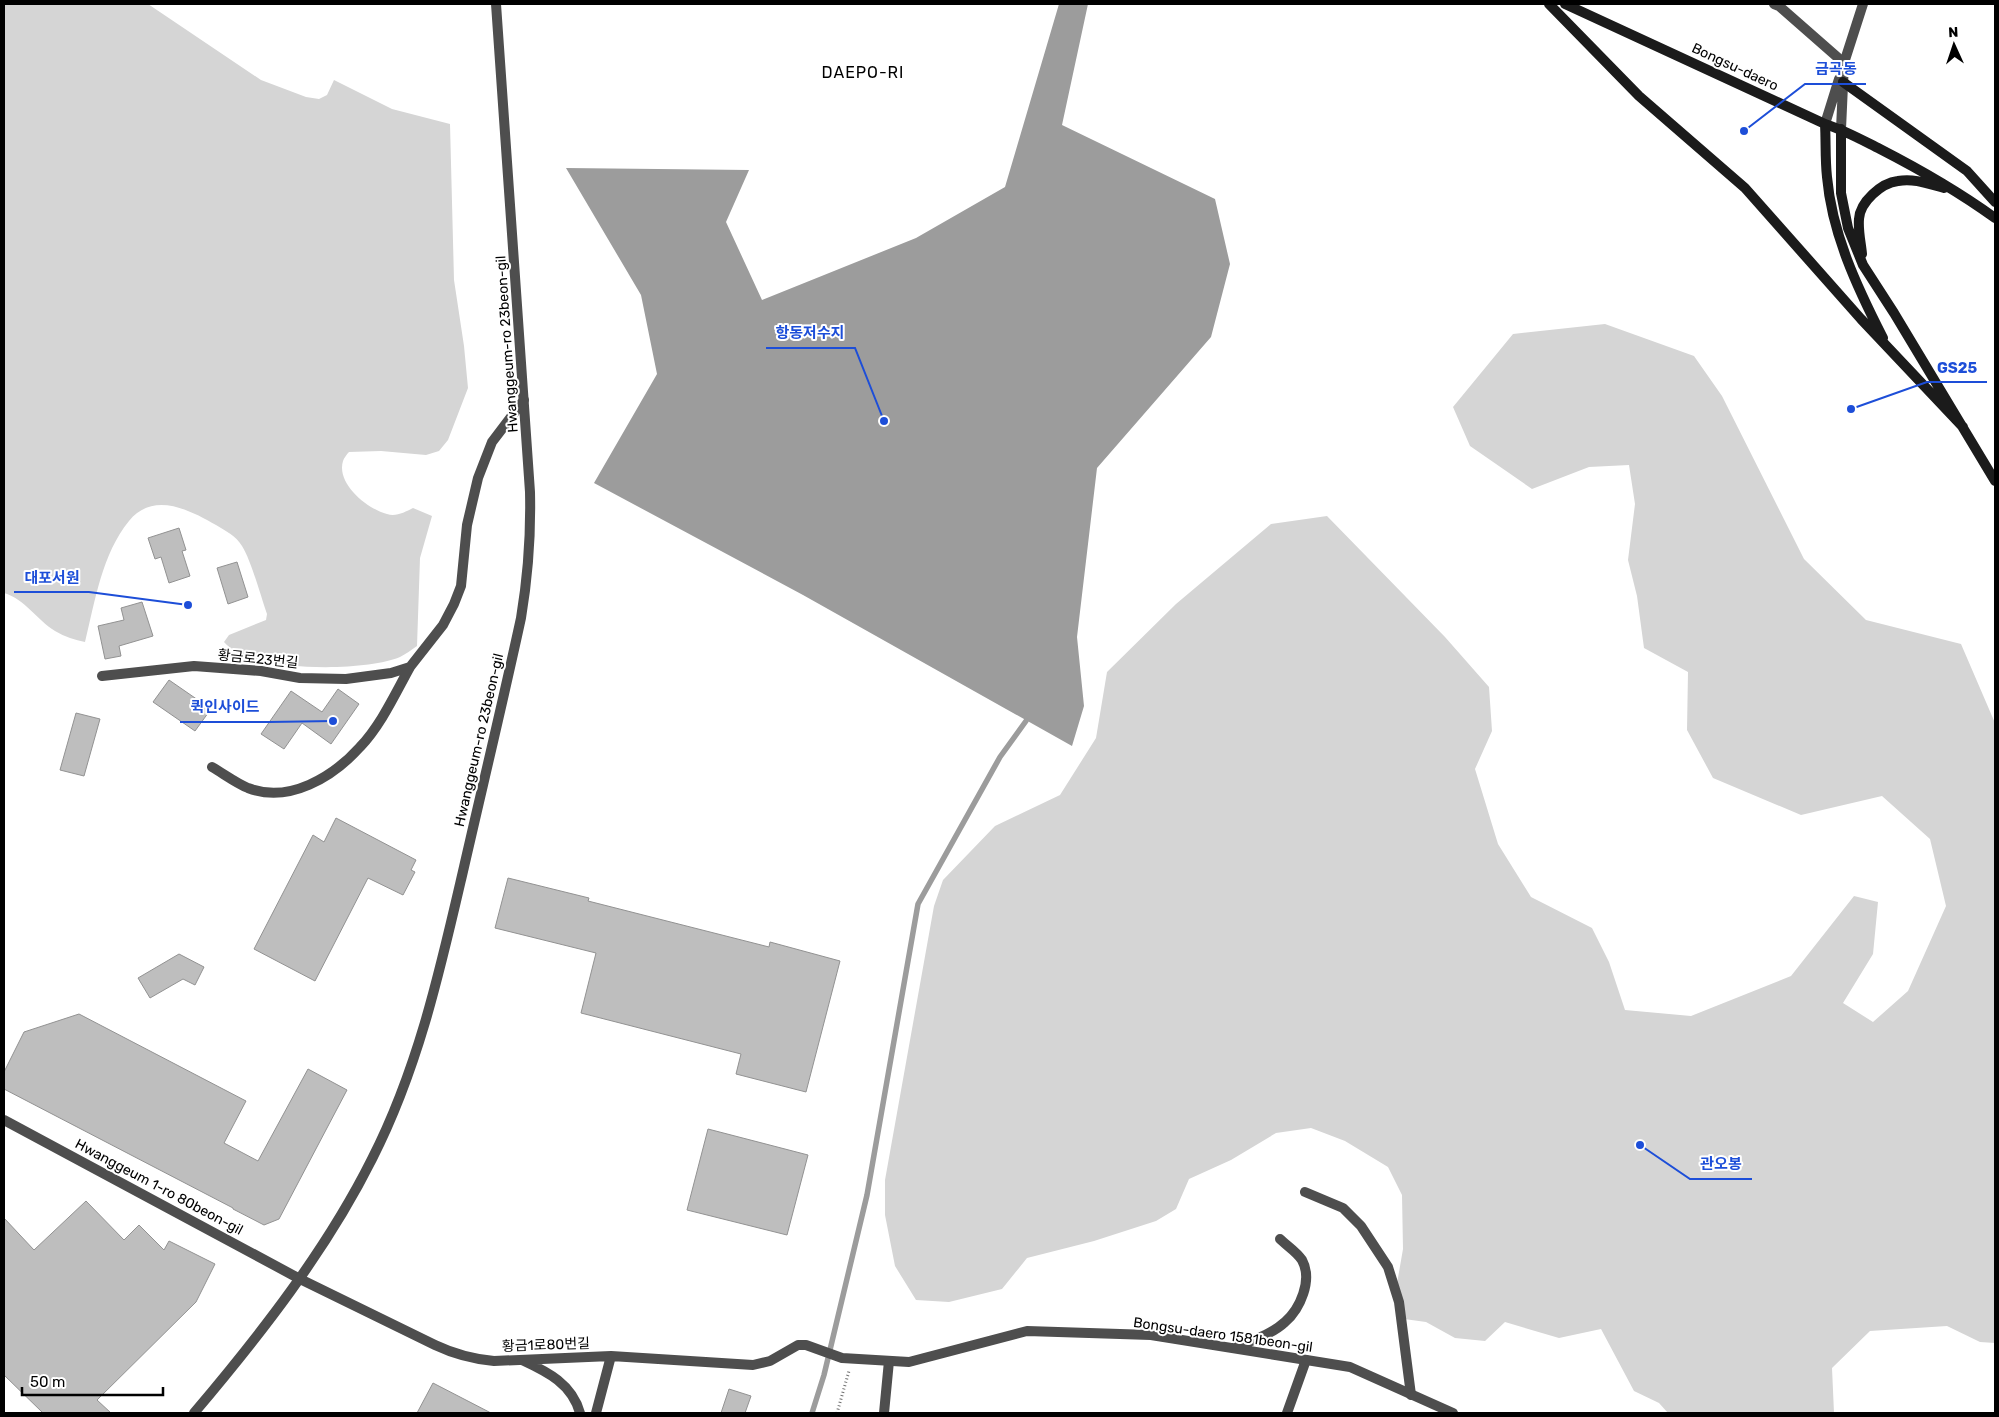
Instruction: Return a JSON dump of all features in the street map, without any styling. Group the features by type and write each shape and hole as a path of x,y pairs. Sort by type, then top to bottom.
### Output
{"main road":[{"path":"1549,4 1639,96 1745,188 1861,320 1963,427"},
{"name":"Bongsu-daero","path":"1565,4 1825,124 1841,129 1906,162 1962,194 1995,218"},
{"path":"1843,82 1967,172 1995,202"},
{"path":"1825,124 1827,178 1838,232 1858,289 1888,348"},
{"path":"1841,129 1841,194 1848,228 1863,265 1995,481"},
{"path":"1863,265 1859,219 1864,204 1876,191 1896,180 1919,181 1962,194"}],"street":[{"name":"Hwanggeum-ro 23beon-gil","path":"194,1413 232,1368 300,1278 349,1200 380,1143 414,1062 444,952 512,660 528,578 531,539 530,492 496,4"},
{"path":"1774,4 1779,6 1844,64"},
{"path":"1825,124 1864,4"},
{"path":"1841,129 1844,64"},
{"path":"212,767 248,788 266,792 299,790 336,769 360,747 374,729 410,667 443,625 454,604 461,586 467,525 478,478 492,442 524,400"},
{"name":"황금로23번길","path":"102,676 194,666 262,671 300,678 346,679 384,674 410,667"},
{"name":"Hwanggeum 1-ro 80beon-gil","path":"4,1120 300,1278"},
{"path":"1305,1192 1343,1208 1361,1226 1388,1267 1400,1302 1411,1395"},
{"path":"1232,1348 1263,1336 1285,1322 1303,1296 1307,1277 1302,1260 1280,1238"},
{"name":"황금1로80번길","path":"300,1278 456,1355 494,1361 611,1356 753,1365 770,1361 792,1347 806,1345"},
{"name":"Bongsu-daero 1581beon-gil","path":"806,1345 842,1358 909,1362 1027,1331 1151,1335 1350,1368 1453,1413"},
{"path":"596,1413 611,1356"},
{"path":"522,1360 548,1372 559,1380 574,1398 580,1413"},
{"path":"1287,1413 1306,1360"},
{"path":"884,1413 889,1361"}],"path":[{"path":"837,1413 854,1359"}],"shaded area":[{"path":"4,4 148,4 261,80 306,97 319,99 327,95 334,80 392,109 450,124 454,280 468,388 448,440 439,451 426,455 381,451 349,452 343,461 342,470 349,487 371,507 394,515 413,508 432,516 420,558 417,646 404,655 383,662 361,665 309,667 258,660 238,652 224,642 229,635 266,620 267,614 245,552 237,539 227,532 206,519 172,506 160,505 149,507 139,512 129,521 120,534 112,548 101,578 85,642 55,631 25,605 4,593"},
{"path":"1059,4 1088,4 1062,125 1215,199 1230,264 1211,337 1097,468 1077,637 1084,706 1072,746 803,595 594,483 657,374 641,295 566,168 749,170 726,222 762,300 916,238 1005,187"},
{"path":"1605,324 1694,356 1722,396 1804,559 1866,620 1961,644 1995,723 1995,1343 1980,1342 1947,1326 1870,1331 1832,1368 1834,1413 1668,1413 1659,1403 1634,1391 1601,1329 1559,1338 1505,1322 1485,1341 1455,1338 1426,1322 1397,1318 1395,1295 1403,1249 1402,1195 1388,1167 1345,1141 1311,1128 1276,1133 1231,1160 1189,1179 1176,1209 1156,1221 1094,1241 1027,1258 1002,1289 949,1302 916,1300 895,1266 885,1215 885,1180 934,906 943,880 995,826 1060,795 1096,738 1107,672 1176,604 1271,524 1327,516 1445,637 1489,687 1492,731 1475,769 1498,844 1531,897 1592,928 1609,962 1625,1010 1691,1016 1791,976 1854,896 1878,902 1873,954 1843,1003 1873,1022 1908,991 1946,906 1930,839 1882,796 1801,815 1713,778 1687,730 1688,672 1644,648 1637,596 1628,560 1635,504 1629,465 1589,467 1532,489 1470,446 1453,407 1513,334"}],"building":[{"path":"179,528 186,550 182,551 190,576 169,583 161,557 155,559 148,538"},
{"path":"237,562 248,597 228,604 217,568"},
{"path":"142,602 153,636 119,646 121,656 105,659 98,626 124,620 121,608"},
{"path":"169,680 211,709 195,731 153,702"},
{"path":"338,689 359,704 331,744 302,723 284,749 261,734 291,691 322,712"},
{"path":"76,713 100,719 84,776 60,770"},
{"path":"336,818 416,860 411,870 415,872 403,895 368,878 315,981 254,949 313,835 324,842"},
{"path":"508,878 589,898 588,901 769,947 770,942 840,961 806,1092 736,1074 741,1054 581,1013 596,953 495,928"},
{"path":"179,954 204,967 195,985 183,979 150,998 138,978"},
{"path":"79,1014 246,1101 224,1143 258,1161 308,1069 347,1090 279,1219 264,1225 4,1089 4,1072 24,1032"},
{"path":"708,1129 808,1155 787,1235 687,1210"},
{"path":"86,1201 124,1240 139,1225 164,1250 169,1241 215,1264 196,1302 97,1400 111,1413 43,1413 4,1375 4,1218 34,1250"},
{"path":"433,1383 491,1413 417,1413"},
{"path":"729,1389 751,1396 745,1413 721,1413"}],"waterway":[{"path":"812,1413 824,1375 867,1195 918,904 1000,757 1026,721"}],"place":[{"name":"금곡동","path":"1744,131"},
{"name":"GS25","path":"1851,409"},
{"name":"항동저수지","path":"884,421"},
{"name":"대포서원","path":"188,605"},
{"name":"퀵인사이드","path":"333,721"},
{"name":"관오봉","path":"1640,1145"}],"district":[{"name":"DAEPO-RI","path":"863,72"}]}
